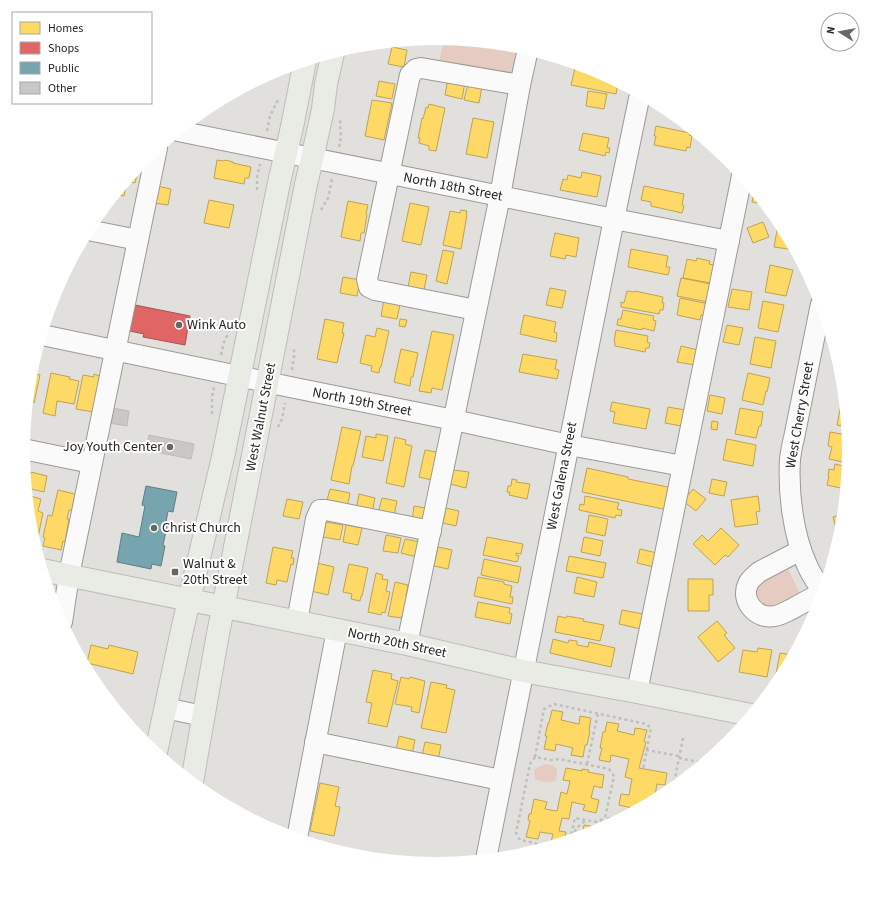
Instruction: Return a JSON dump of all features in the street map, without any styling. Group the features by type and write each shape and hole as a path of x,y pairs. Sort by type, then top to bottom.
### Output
{"main road":[{"name":"West Walnut Street","path":"193,776 223,606 306,184 323,109 326,84 332,59"},
{"name":"West Walnut Street","path":"157,746 223,457 304,67"},
{"name":"North 20th Street","path":"49,571 297,621 407,644 523,671 637,692 743,716"}],"street":[{"path":"407,644 500,196 527,56"},
{"path":"476,310 375,290 369,287 368,279 410,75 416,69 421,68 520,85"},
{"name":"West Galena Street","path":"487,854 639,99"},
{"name":"North 18th Street","path":"185,132 312,159 729,241"},
{"path":"64,613 69,575 91,463 116,351 155,158"},
{"path":"637,692 741,183"},
{"path":"94,231 138,240"},
{"name":"West Cherry Street","path":"819,316 790,460 791,494 795,529 807,566 819,586"},
{"name":"North 19th Street","path":"47,336 569,445 683,466"},
{"path":"30,450 91,463"},
{"path":"297,621 316,519 320,510 431,531"},
{"path":"801,550 752,577 746,591 747,598 749,605 754,611 760,615 768,617 776,616 814,597"},
{"path":"298,832 337,630"},
{"path":"165,708 203,716"},
{"path":"315,742 501,780"}],"path":[{"path":"266,135 270,116 279,97"},
{"path":"536,844 520,840 516,833 530,764 535,757 544,709 554,704 646,724 651,728 642,769"},
{"path":"587,764 598,713"},
{"path":"675,779 683,738"},
{"path":"646,750 697,761"},
{"path":"535,757 551,760 559,759 609,769 614,776 605,818"},
{"path":"571,833 575,818 598,822 605,818 608,819"},
{"path":"575,832 583,822 590,820"}],"shaded area":[{"path":"443,45 489,48 525,55 520,78 439,62"},
{"path":"788,569 801,595 776,609 762,608 754,596 757,588 761,583"},
{"path":"547,764 555,767 557,773 556,780 546,782 535,779 535,769"}],"building: Homes":[{"path":"392,47 407,50 404,67 388,64"},
{"path":"575,70 617,88 616,94 571,85"},
{"path":"448,79 465,82 462,99 445,95"},
{"path":"379,81 395,84 392,99 376,96"},
{"path":"468,84 482,87 479,103 464,100"},
{"path":"588,91 607,94 604,109 586,106"},
{"path":"372,100 392,103 384,140 365,136"},
{"path":"429,104 445,108 436,151 429,150 429,146 419,143 420,138 418,138 422,118 423,119 426,107 428,108"},
{"path":"473,118 494,122 487,158 466,154"},
{"path":"656,126 687,132 692,136 690,148 687,147 686,151 654,145 656,136 654,136"},
{"path":"583,133 609,138 607,148 610,148 609,153 606,152 605,156 579,150"},
{"path":"217,160 225,160 251,167 249,178 245,178 244,184 214,178"},
{"path":"582,172 601,176 597,197 560,190 563,179 567,180 568,175 581,178"},
{"path":"157,186 171,189 168,205 153,203"},
{"path":"644,186 684,194 682,205 684,206 682,213 651,206 651,202 641,200"},
{"path":"753,198 757,203 752,202"},
{"path":"209,200 234,205 229,228 204,223"},
{"path":"348,201 368,205 364,233 361,233 360,241 341,237"},
{"path":"410,203 429,207 421,245 402,241"},
{"path":"461,210 467,211 467,215 461,249 443,245 450,211 460,213"},
{"path":"763,222 769,237 753,243 747,228"},
{"path":"777,230 789,249 774,247"},
{"path":"555,233 579,238 576,257 566,255 565,259 550,256"},
{"path":"631,249 668,256 666,267 670,267 668,275 628,267"},
{"path":"443,250 454,252 447,284 436,281"},
{"path":"697,258 710,261 709,264 719,266 716,284 683,278 687,259 696,261"},
{"path":"770,265 793,270 786,296 765,292"},
{"path":"411,272 427,275 424,290 408,287"},
{"path":"343,277 360,280 357,296 340,293"},
{"path":"681,278 711,284 708,302 677,296"},
{"path":"550,288 566,291 562,308 546,305"},
{"path":"732,289 752,292 749,310 728,307"},
{"path":"627,291 635,291 663,297 663,310 660,310 659,314 621,307 621,302 624,303"},
{"path":"680,298 709,304 707,316 701,315 700,320 677,315"},
{"path":"384,300 400,304 397,319 381,316"},
{"path":"763,301 784,305 778,332 758,328"},
{"path":"623,310 654,316 653,320 656,321 654,331 617,325 618,319 621,319"},
{"path":"524,315 556,322 554,332 557,333 556,342 520,334"},
{"path":"325,319 344,323 342,333 344,333 337,363 317,359"},
{"path":"400,319 407,320 405,327 399,326"},
{"path":"727,325 743,328 739,345 723,342"},
{"path":"377,328 389,331 379,373 371,371 372,366 360,363 366,335 375,337"},
{"path":"616,330 648,336 647,342 650,343 649,348 646,348 645,352 615,346 614,342"},
{"path":"432,331 454,335 442,390 432,388 431,393 419,391"},
{"path":"755,337 776,341 771,368 750,364"},
{"path":"681,346 698,350 695,365 677,362"},
{"path":"401,349 418,353 410,386 394,382"},
{"path":"523,354 557,360 555,369 559,370 557,379 519,372"},
{"path":"51,373 70,377 69,379 79,381 74,404 57,401 55,416 43,413"},
{"path":"748,373 770,378 763,405 742,400"},
{"path":"38,374 40,375 34,403 33,403 33,398"},
{"path":"94,374 100,376 94,412 76,409 83,375 94,377"},
{"path":"710,395 725,398 722,414 707,411"},
{"path":"612,402 650,409 646,429 613,423 615,412 610,411"},
{"path":"668,407 685,410 681,426 665,423"},
{"path":"740,408 763,412 761,426 759,426 756,438 735,434"},
{"path":"840,410 841,426 837,425"},
{"path":"712,421 718,422 717,430 711,429"},
{"path":"342,427 361,431 349,484 331,480"},
{"path":"830,432 841,434 842,462 829,459 832,447 828,446"},
{"path":"376,434 388,436 383,461 362,457 366,436 376,438"},
{"path":"395,437 406,440 405,444 412,446 404,487 386,483"},
{"path":"727,439 756,445 753,466 723,460"},
{"path":"425,450 442,453 436,481 419,477"},
{"path":"835,464 841,466 840,488 827,485 829,469 834,470"},
{"path":"587,468 628,477 628,479 673,488 668,510 582,492"},
{"path":"453,470 469,472 466,488 450,484"},
{"path":"31,473 47,476 44,492 32,489"},
{"path":"512,479 517,480 516,482 530,484 527,499 509,495 510,492 507,492 508,486 511,486"},
{"path":"712,479 727,482 724,496 709,493"},
{"path":"330,489 350,493 347,508 326,504"},
{"path":"693,489 706,499 696,511 683,501"},
{"path":"58,490 75,494 72,510 69,510 67,519 69,519 65,542 63,541 61,550 43,546 45,538 43,537 48,515 52,516"},
{"path":"359,494 375,498 372,513 356,510"},
{"path":"585,496 619,503 617,509 622,510 621,516 616,515 615,518 579,510 580,504 584,505"},
{"path":"758,496 760,511 756,512 758,524 735,527 731,500"},
{"path":"32,497 41,499 38,511 43,513 39,533"},
{"path":"382,498 397,501 394,516 378,513"},
{"path":"287,499 303,502 299,519 283,516"},
{"path":"414,506 431,509 428,524 412,521"},
{"path":"446,508 459,511 456,526 443,523"},
{"path":"589,515 608,519 605,536 586,532"},
{"path":"837,516 835,524 833,517"},
{"path":"326,522 343,525 340,540 323,537"},
{"path":"346,525 362,528 358,545 343,542"},
{"path":"721,528 739,545 728,557 725,555 715,565 693,544 702,535 708,541"},
{"path":"386,535 401,538 398,553 383,551"},
{"path":"487,537 523,544 521,554 516,553 516,555 519,556 517,562 483,555"},
{"path":"584,537 603,541 600,556 581,552"},
{"path":"405,539 420,542 417,557 401,553"},
{"path":"273,547 293,551 291,558 294,558 287,582 277,580 276,585 266,583"},
{"path":"438,547 452,550 448,569 434,566"},
{"path":"640,549 657,553 654,567 637,563"},
{"path":"569,556 606,563 603,578 566,571"},
{"path":"484,559 521,567 518,583 481,575"},
{"path":"317,563 334,567 328,595 311,591"},
{"path":"349,564 368,568 360,601 351,599 352,594 343,592"},
{"path":"376,573 383,575 382,579 388,580 386,591 390,592 385,613 382,612 381,615 368,612"},
{"path":"478,577 504,582 504,584 512,586 510,597 513,597 512,604 474,596"},
{"path":"577,577 597,582 594,597 574,593"},
{"path":"688,579 713,579 713,595 709,595 709,611 688,611"},
{"path":"395,582 408,585 406,596 409,596 405,616 402,616 402,618 388,616"},
{"path":"478,602 510,608 509,613 512,614 510,624 475,617"},
{"path":"622,610 648,615 645,630 619,624"},
{"path":"558,616 584,619 583,621 604,625 600,641 555,632"},
{"path":"717,621 727,633 724,635 735,648 718,662 698,637"},
{"path":"553,639 568,643 569,640 577,641 577,645 588,647 589,642 615,648 611,667 550,653"},
{"path":"91,645 108,649 109,645 138,652 133,674 90,664 88,660"},
{"path":"758,648 772,650 767,677 739,672 743,650 757,652"},
{"path":"780,653 788,654 776,674"},
{"path":"373,670 392,674 391,679 398,681 387,727 368,723 372,703 366,702"},
{"path":"401,677 409,679 410,677 425,681 419,713 411,711 412,707 395,704"},
{"path":"431,682 447,685 446,688 455,690 446,733 421,728"},
{"path":"552,710 563,712 561,720 579,724 580,716 591,718 590,731 583,757 571,755 573,748 556,744 555,751 544,749 547,736 545,736"},
{"path":"607,722 619,724 617,731 634,735 635,728 647,730 644,741 646,742 639,768 667,773 665,785 657,784 655,793 630,808 619,805 621,794 629,795 632,779 625,777 629,759 611,755 610,762 599,760 602,748 600,748 603,732 605,732"},
{"path":"399,736 415,740 412,754 396,751"},
{"path":"425,742 441,745 438,760 422,756"},
{"path":"566,768 582,771 582,769 589,770 588,772 604,775 602,788 594,786 591,798 599,800 596,813 583,810 585,805 572,802 569,819 562,818 559,831 566,832 565,836 552,840 553,834 540,832 538,839 526,837 530,821 528,820 529,814 531,814 534,799 547,802 545,809 557,811 561,792 567,794 570,781 563,780"},
{"path":"320,783 339,787 335,806 340,807 334,836 310,831"},
{"path":"584,825 591,826 583,829"}],"building: Shops":[{"path":"130,304 190,316 185,345 143,337 144,334 125,330"}],"building: Public":[{"name":"Christ Church","path":"146,486 177,492 173,512 168,511 166,522 168,522 163,545 165,546 161,566 152,564 151,569 117,562 122,533 139,537 145,506 142,505"}],"building: Other":[{"path":"112,408 129,411 127,426 109,423"},
{"name":"Joy Youth Center","path":"149,435 194,444 191,459 146,450"}],"place":[{"name":"Wink Auto","path":"179,325"},
{"name":"Joy Youth Center","path":"170,447"},
{"name":"Christ Church","path":"154,528"},
{"name":"Walnut & 20th Street","path":"175,572"}]}
